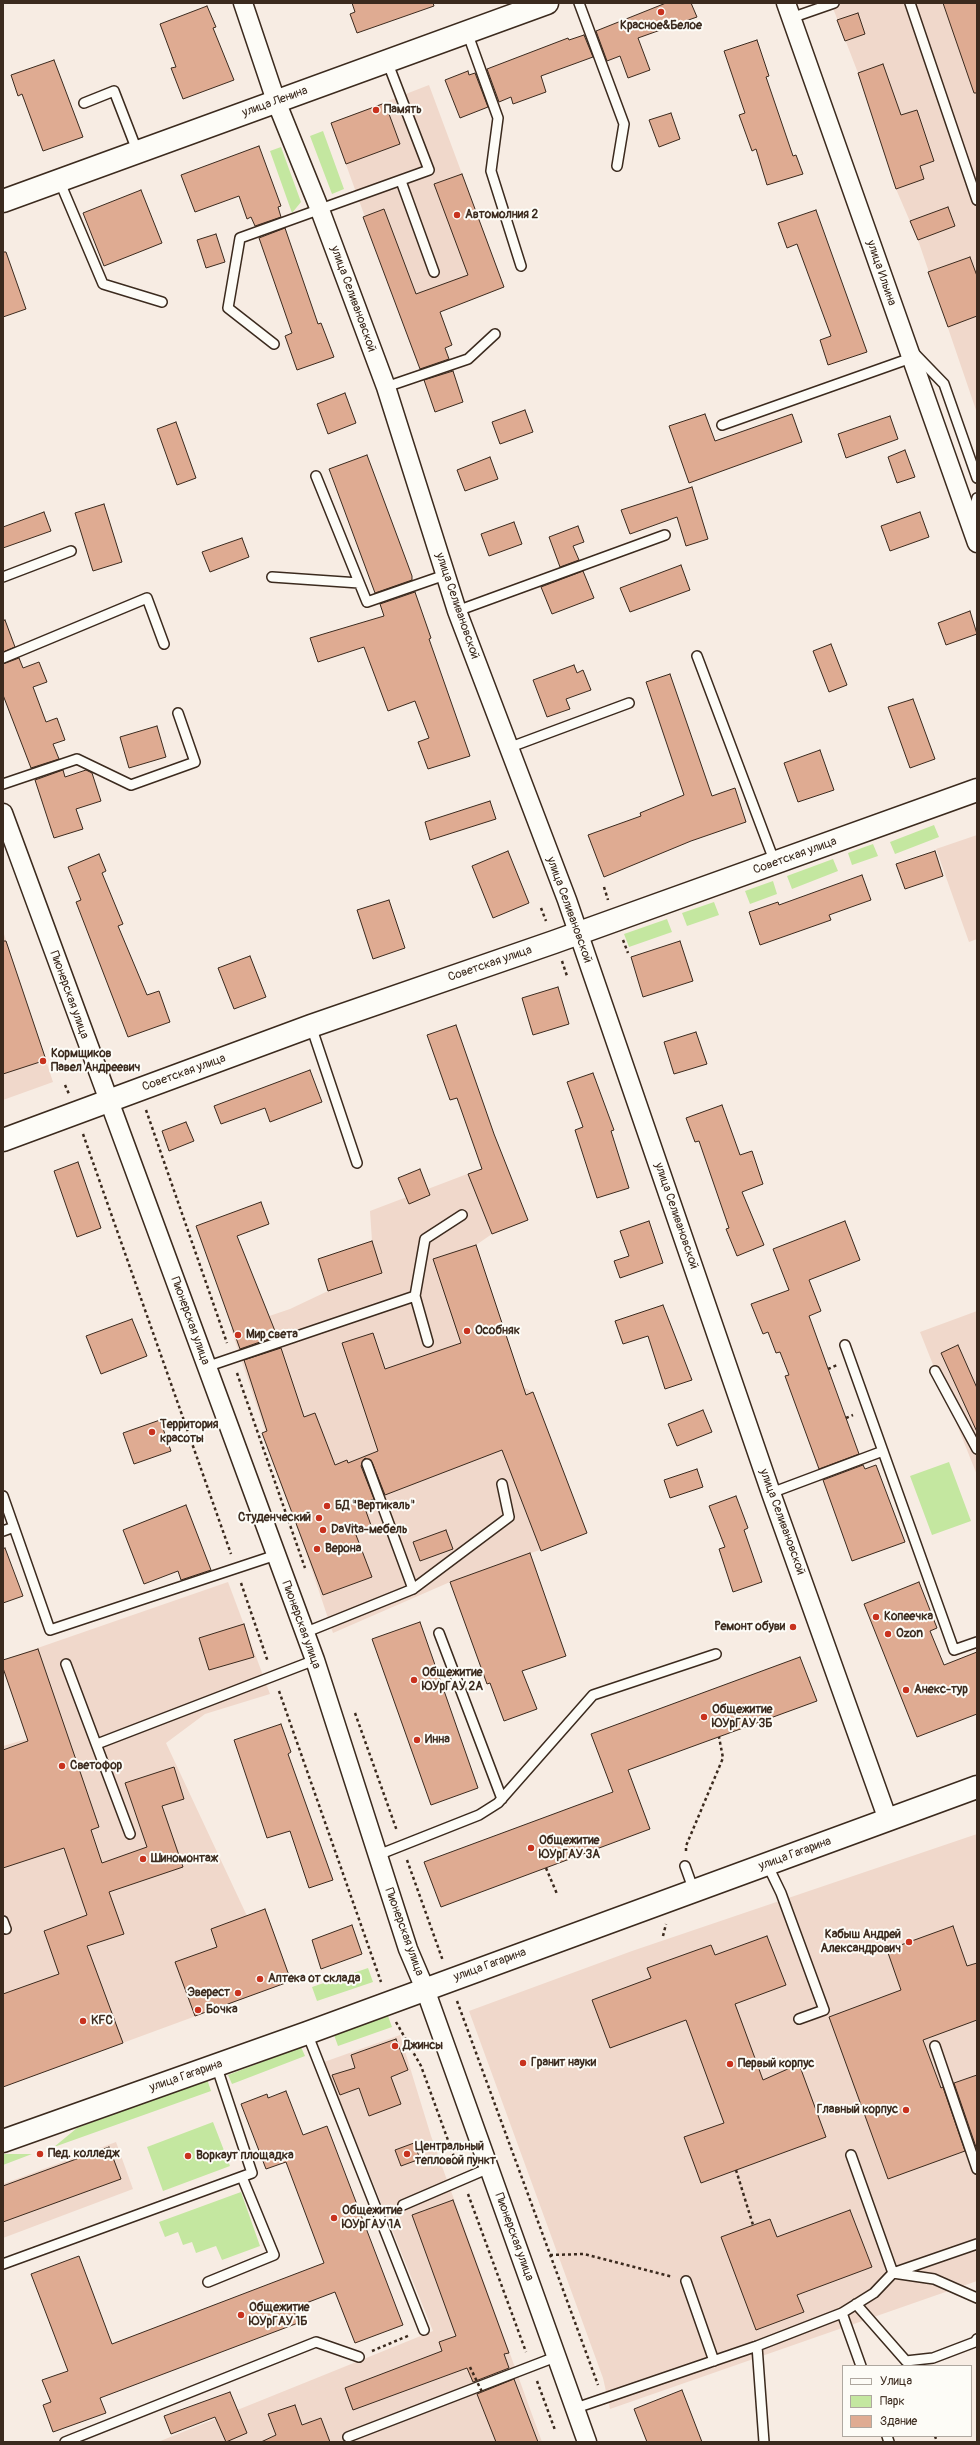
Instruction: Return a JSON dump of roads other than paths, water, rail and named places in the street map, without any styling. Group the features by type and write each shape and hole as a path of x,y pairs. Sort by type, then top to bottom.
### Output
{"street":[{"name":"улица Селивановской","path":"243,3 276,101 320,210 386,387 457,611 578,933 771,1493 888,1820"},
{"name":"улица Ленина","path":"3,201 547,3"},
{"name":"улица Ильина","path":"788,11 977,543"},
{"name":"Советская улица","path":"3,1140 311,1026 578,933 977,790"},
{"name":"Пионерская улица","path":"3,813 315,1660 408,1949 425,1989 558,2356 587,2442"},
{"name":"улица Гагарина","path":"3,2140 307,2033 977,1787"}],"lane":[{"path":"580,3 624,124 617,166"},
{"path":"788,11 834,3"},
{"path":"910,3 977,200"},
{"path":"467,32 498,118 491,171 521,266"},
{"path":"274,344 228,308 240,238 429,170 387,61"},
{"path":"84,103 114,91 138,153"},
{"path":"59,180 103,284 162,302"},
{"path":"401,181 434,272"},
{"path":"386,387 468,359 495,334"},
{"path":"722,425 909,352 944,384 977,478"},
{"path":"316,476 367,602 445,575"},
{"path":"970,523 977,498"},
{"path":"457,611 665,535"},
{"path":"3,577 71,551"},
{"path":"272,577 359,583"},
{"path":"3,658 147,598 164,644"},
{"path":"697,656 775,863"},
{"path":"508,748 629,704"},
{"path":"3,784 77,759 131,785 195,762 178,714"},
{"path":"311,1026 357,1163"},
{"path":"428,1342 415,1296 425,1239 462,1215"},
{"path":"206,1367 415,1296"},
{"path":"845,1345 954,1650 977,1642"},
{"path":"935,1371 977,1449"},
{"path":"771,1493 883,1451"},
{"path":"367,1464 413,1589"},
{"path":"304,1633 413,1589 509,1517 502,1484"},
{"path":"3,1496 50,1630 276,1555"},
{"path":"3,1531 14,1527"},
{"path":"439,1633 502,1799"},
{"path":"378,1855 480,1815 502,1799 593,1695 716,1654"},
{"path":"97,1744 315,1660"},
{"path":"66,1664 130,1834"},
{"path":"767,1864 781,1893 824,2010 799,2019"},
{"path":"685,1866 694,1891"},
{"path":"307,2033 424,2330"},
{"path":"935,2046 977,2169"},
{"path":"3,2264 252,2173 216,2065"},
{"path":"851,2155 893,2273"},
{"path":"403,2204 489,2168"},
{"path":"208,2282 274,2256 242,2177"},
{"path":"576,2408 757,2346 842,2314 874,2293 893,2273 977,2244"},
{"path":"893,2273 934,2279 977,2298"},
{"path":"686,2281 714,2361"},
{"path":"856,2304 906,2361 933,2358 975,2342 977,2339"},
{"path":"842,2314 861,2365"},
{"path":"65,2442 316,2342 359,2356"},
{"path":"757,2346 764,2442"},
{"path":"348,2438 558,2356"}],"place":[{"name":"Красное&Белое","path":"661,12"},
{"name":"Память","path":"376,110"},
{"name":"Автомолния 2","path":"457,215"},
{"name":"Кормщиков Павел Андреевич","path":"43,1061"},
{"name":"Особняк","path":"467,1331"},
{"name":"Мир света","path":"238,1335"},
{"name":"Территория красоты","path":"152,1432"},
{"name":"БД \"Вертикаль\"","path":"327,1506"},
{"name":"Студенческий","path":"319,1518"},
{"name":"DaVita-мебель","path":"323,1530"},
{"name":"Верона","path":"317,1549"},
{"name":"Копеечка","path":"876,1617"},
{"name":"Ремонт обуви","path":"793,1627"},
{"name":"Ozon","path":"888,1634"},
{"name":"Общежитие ЮУрГАУ 2А","path":"414,1680"},
{"name":"Анекс-тур","path":"906,1690"},
{"name":"Общежитие ЮУрГАУ 3Б","path":"704,1717"},
{"name":"Инна","path":"417,1740"},
{"name":"Светофор","path":"62,1766"},
{"name":"Общежитие ЮУрГАУ 3А","path":"531,1848"},
{"name":"Шиномонтаж","path":"143,1859"},
{"name":"Кабыш Андрей Александрович","path":"909,1942"},
{"name":"Аптека от склада","path":"260,1979"},
{"name":"Эверест","path":"238,1993"},
{"name":"Бочка","path":"198,2010"},
{"name":"KFC","path":"83,2021"},
{"name":"Джинсы","path":"395,2046"},
{"name":"Гранит науки","path":"523,2063"},
{"name":"Первый корпус","path":"730,2064"},
{"name":"Главный корпус","path":"906,2110"},
{"name":"Пед. колледж","path":"40,2154"},
{"name":"Центральный тепловой пункт","path":"407,2154"},
{"name":"Воркаут площадка","path":"188,2156"},
{"name":"Общежитие ЮУрГАУ 1А","path":"334,2218"},
{"name":"Общежитие ЮУрГАУ 1Б","path":"241,2315"}]}
